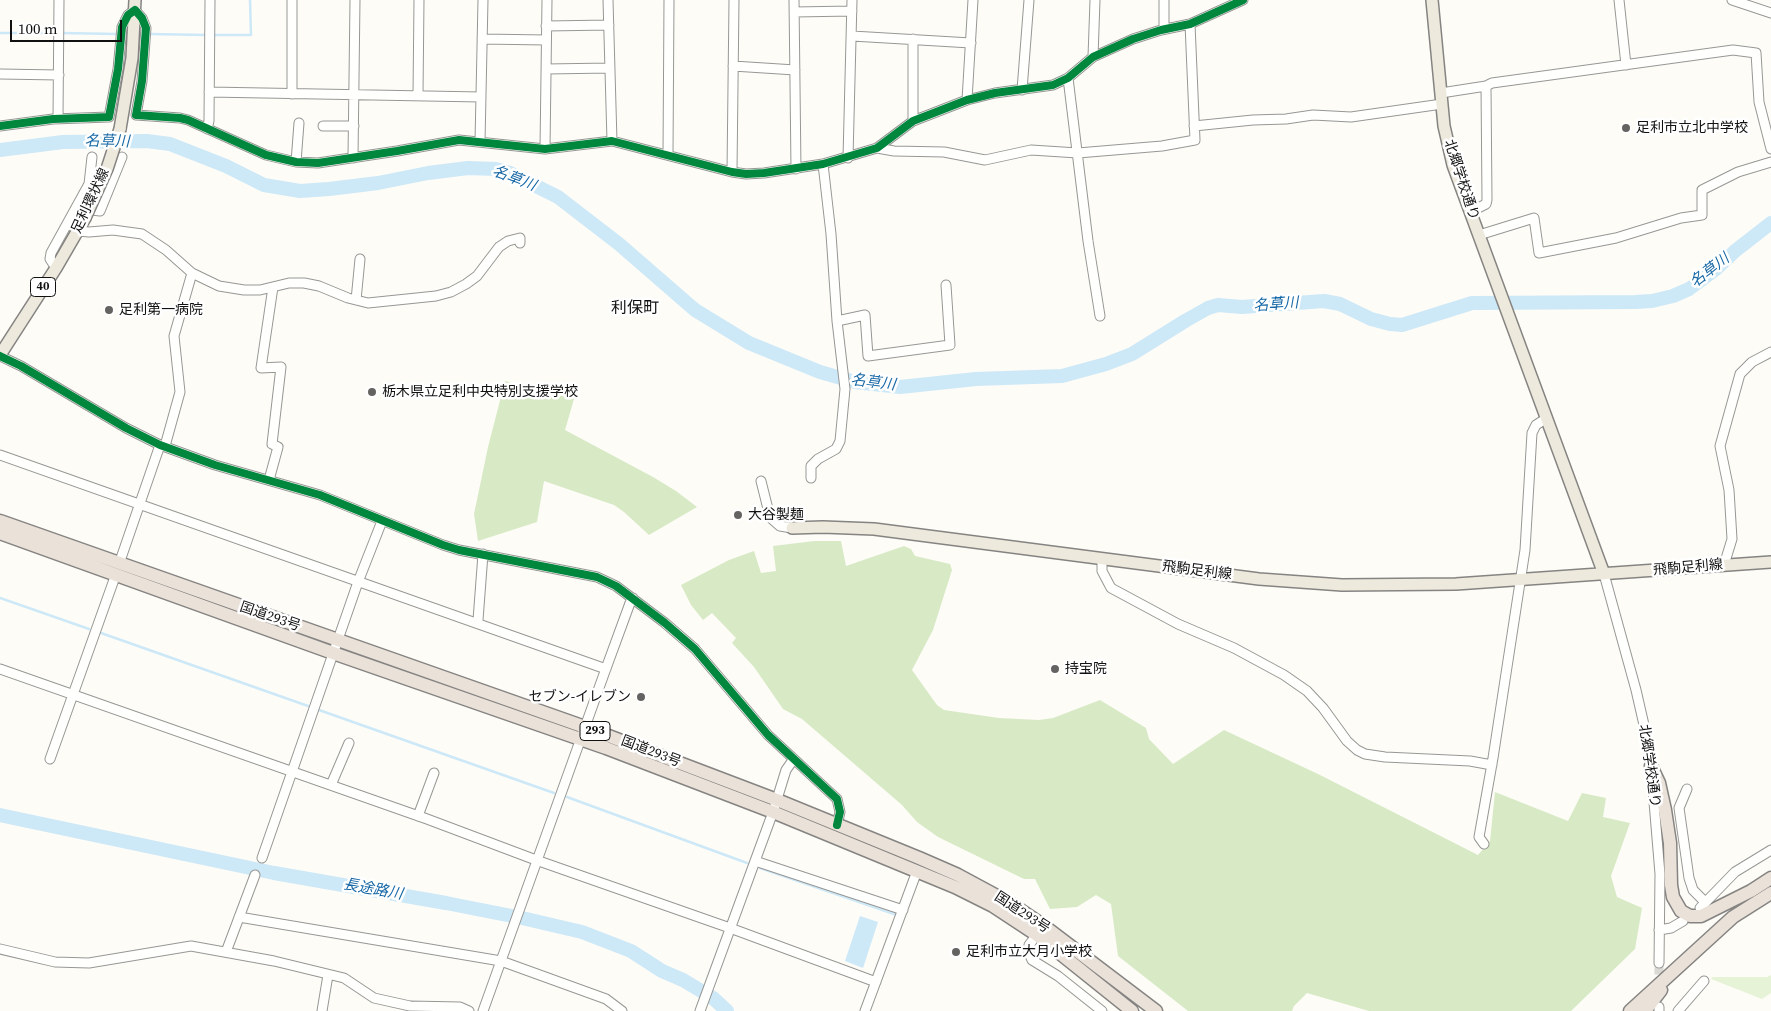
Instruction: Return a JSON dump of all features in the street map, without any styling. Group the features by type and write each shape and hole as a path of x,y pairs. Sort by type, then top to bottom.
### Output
{"highway":[{"name":"国道293号","path":"0,520 117,569"},
{"name":"国道293号","path":"0,533 117,569 583,733 775,806 979,898 1040,930 1156,1011"},
{"path":"1651,766 1659,783 1665,810 1670,843 1671,884 1677,907 1690,916 1702,916 1751,891 1771,878"},
{"name":"国道293号","path":"775,806 837,825 958,875 1010,903 1082,970 1132,1011"},
{"path":"1620,1011 1751,891"},
{"path":"1630,1011 1734,917 1771,893"},
{"path":"1645,1011 1674,972"}],"main road":[{"name":"北郷学校通り","path":"1432,0 1441,98 1450,152 1470,212 1547,418"},
{"name":"足利環状線","path":"0,355 56,268 85,218 106,169 120,129 129,80 135,5"},
{"path":"1547,418 1604,574"},
{"name":"飛駒足利線","path":"792,528 874,529 1259,579 1342,585 1456,584 1771,562"}],"street":[{"path":"58,119 59,0"},
{"path":"207,128 209,122 210,0"},
{"path":"292,0 292,94"},
{"path":"353,158 355,0"},
{"path":"418,95 419,0"},
{"path":"480,142 483,0"},
{"path":"544,149 547,0"},
{"path":"608,0 612,141"},
{"path":"668,0 668,155"},
{"path":"732,172 734,0"},
{"path":"794,0 796,169"},
{"path":"848,158 852,0"},
{"path":"967,100 973,0"},
{"path":"1022,90 1029,0"},
{"path":"1093,57 1096,0"},
{"path":"1164,0 1164,29"},
{"path":"0,126 58,119 109,117 118,69 122,27 135,5 146,28 142,81 136,115 180,118 207,128 256,152 296,162 318,162 353,158 459,140 544,149 612,141 732,172 746,174 796,169 848,158 877,148 913,121 967,100 995,93 1053,85 1068,78 1093,57 1133,39 1164,29 1190,24 1243,0"},
{"path":"1619,0 1626,65"},
{"path":"1732,0 1771,12"},
{"path":"794,12 852,11"},
{"path":"877,148 894,151 944,152 986,160 1031,150 1078,152 1162,146 1195,140 1190,24"},
{"path":"546,26 609,25"},
{"path":"852,36 971,43"},
{"path":"482,39 546,40"},
{"path":"913,39 913,121"},
{"path":"1194,126 1313,115 1351,117 1441,98 1492,83 1733,50 1756,53 1759,102 1771,149"},
{"path":"733,66 794,70"},
{"path":"546,69 610,68"},
{"path":"0,74 59,76"},
{"path":"1068,78 1088,241 1100,316"},
{"path":"1470,212 1486,204 1487,200 1486,86"},
{"path":"209,92 481,97"},
{"path":"296,162 299,123"},
{"path":"323,126 354,126"},
{"path":"56,268 50,260 51,253 77,209 89,184 92,157"},
{"path":"77,209 100,211 122,157"},
{"path":"1479,235 1534,218 1539,253 1616,238 1681,218 1702,215 1702,190 1738,172 1771,162"},
{"path":"811,478 811,466 818,459 836,449 840,441 845,385 831,234 822,164"},
{"path":"78,230 89,232 114,230 142,234 166,250 192,273 219,286 244,290 289,283 304,283 319,286 368,303 436,296 451,292 477,276 499,247 508,241 520,238 520,243"},
{"path":"356,300 360,260"},
{"path":"50,759 180,392 174,336 192,273"},
{"path":"838,321 866,314 868,356 950,345 946,285"},
{"path":"269,480 278,447 272,444 281,367 261,368 273,287"},
{"path":"1724,565 1732,539 1729,490 1720,446 1740,374 1752,362 1771,352"},
{"path":"0,355 126,428 162,445 215,465 320,495 443,545 597,577 616,586 695,649 768,736 837,799 840,812 837,825"},
{"path":"1484,844 1479,836 1492,765 1525,550 1532,433 1536,425 1547,418"},
{"path":"0,455 606,669"},
{"path":"760,481 772,519 780,526 792,528"},
{"path":"262,858 290,772 358,582 382,521"},
{"path":"476,623 478,620 483,554"},
{"path":"1102,560 1102,571 1111,588 1178,624 1234,648 1284,675 1307,691 1323,708 1347,741 1357,750 1365,754 1385,757 1470,761 1492,765"},
{"name":"北郷学校通り","path":"1604,574 1636,690 1651,766 1660,874 1659,963"},
{"path":"483,1011 536,860 633,598"},
{"path":"0,668 418,816 876,982"},
{"path":"331,785 348,743"},
{"path":"701,1006 775,806 786,770 793,760"},
{"path":"418,816 434,773"},
{"path":"1687,789 1678,808 1688,878 1702,905 1740,868 1771,850"},
{"path":"755,860 903,910"},
{"path":"865,1011 917,871"},
{"path":"226,952 255,875"},
{"path":"239,917 501,961 606,999 622,1011"},
{"path":"1659,930 1671,928 1682,921"},
{"path":"1040,930 1030,945 1029,953 1032,960 1058,976 1102,1011"},
{"path":"0,949 35,958 70,963 107,961 191,946 274,961 344,978 374,998 410,1006 454,1009 460,1007 469,1011"},
{"path":"322,1011 328,975"},
{"path":"1678,1011 1704,980"}],"green space":[{"path":"505,381 574,399 565,430 653,477 697,507 649,535 614,505 544,481 537,522 478,541 474,514 488,447"},
{"path":"814,541 841,541 846,566 904,546 911,549 915,556 950,564 952,570 933,630 912,670 937,705 944,710 999,718 1039,720 1053,718 1100,700 1146,728 1149,739 1173,764 1224,730 1318,774 1478,855 1490,841 1495,792 1568,821 1582,793 1606,798 1603,817 1630,823 1611,876 1617,897 1642,908 1635,949 1571,1011 1369,1011 1307,993 1294,1006 1292,1011 1188,1011 1118,956 1111,904 1096,895 1077,907 1050,909 1035,879 1024,879 938,837 917,822 902,805 802,719 783,709 754,667 732,643 736,638 712,613 703,620 691,605 681,585 729,560 754,551 761,573 776,571 773,546"},
{"path":"1771,975 1771,993 1762,999 1711,979 1712,977 1767,977"}],"water":[{"path":"860,916 878,922 863,968 845,961"}],"waterway":[{"path":"212,35 251,35 250,0"},
{"path":"0,33 55,33"},
{"path":"61,33 117,34"},
{"path":"150,34 207,35"},
{"name":"名草川","path":"0,150 63,142 147,141 170,144 226,166 264,185 300,191 378,183 428,173 468,168 496,169 510,173 558,197 619,244 695,310 749,343 820,372 855,382 900,387 976,379 1062,376 1106,364 1132,354 1185,321 1208,308 1218,305 1242,307 1324,301 1340,304 1371,319 1402,325 1472,303 1652,301 1673,296 1689,289 1771,223"},
{"path":"0,598 89,629"},
{"path":"101,633 308,706"},
{"path":"319,710 554,793"},
{"path":"567,797 747,863"},
{"name":"長途路川","path":"0,815 274,873 446,903 582,932 631,951 662,971 683,980 713,998 727,1011"},
{"path":"760,868 897,915"}],"tunnel":[{"path":"1659,963 1659,988"}],"cycle path":[{"path":"0,126 53,119 109,117 118,69 122,27 128,15 135,10 142,18 146,28 142,81 136,115 188,120 266,155 296,162 318,163 459,140 545,149 612,141 732,172 746,174 764,173 823,164 877,148 913,121 967,100 995,93 1053,85 1068,78 1093,57 1133,39 1161,30 1190,24 1243,0"},
{"path":"0,356 21,366 126,428 160,445 215,465 320,495 459,550 597,577 616,586 665,623 695,649 768,735 837,799 840,812 837,825"}],"place":[{"name":"足利市立北中学校","path":"1626,128"},
{"name":"足利第一病院","path":"109,310"},
{"name":"栃木県立足利中央特別支援学校","path":"372,392"},
{"name":"大谷製麺","path":"738,515"},
{"name":"持宝院","path":"1055,669"},
{"name":"セブン-イレブン","path":"641,697"},
{"name":"足利市立大月小学校","path":"956,952"}],"district":[{"name":"利保町","path":"635,309"}]}
